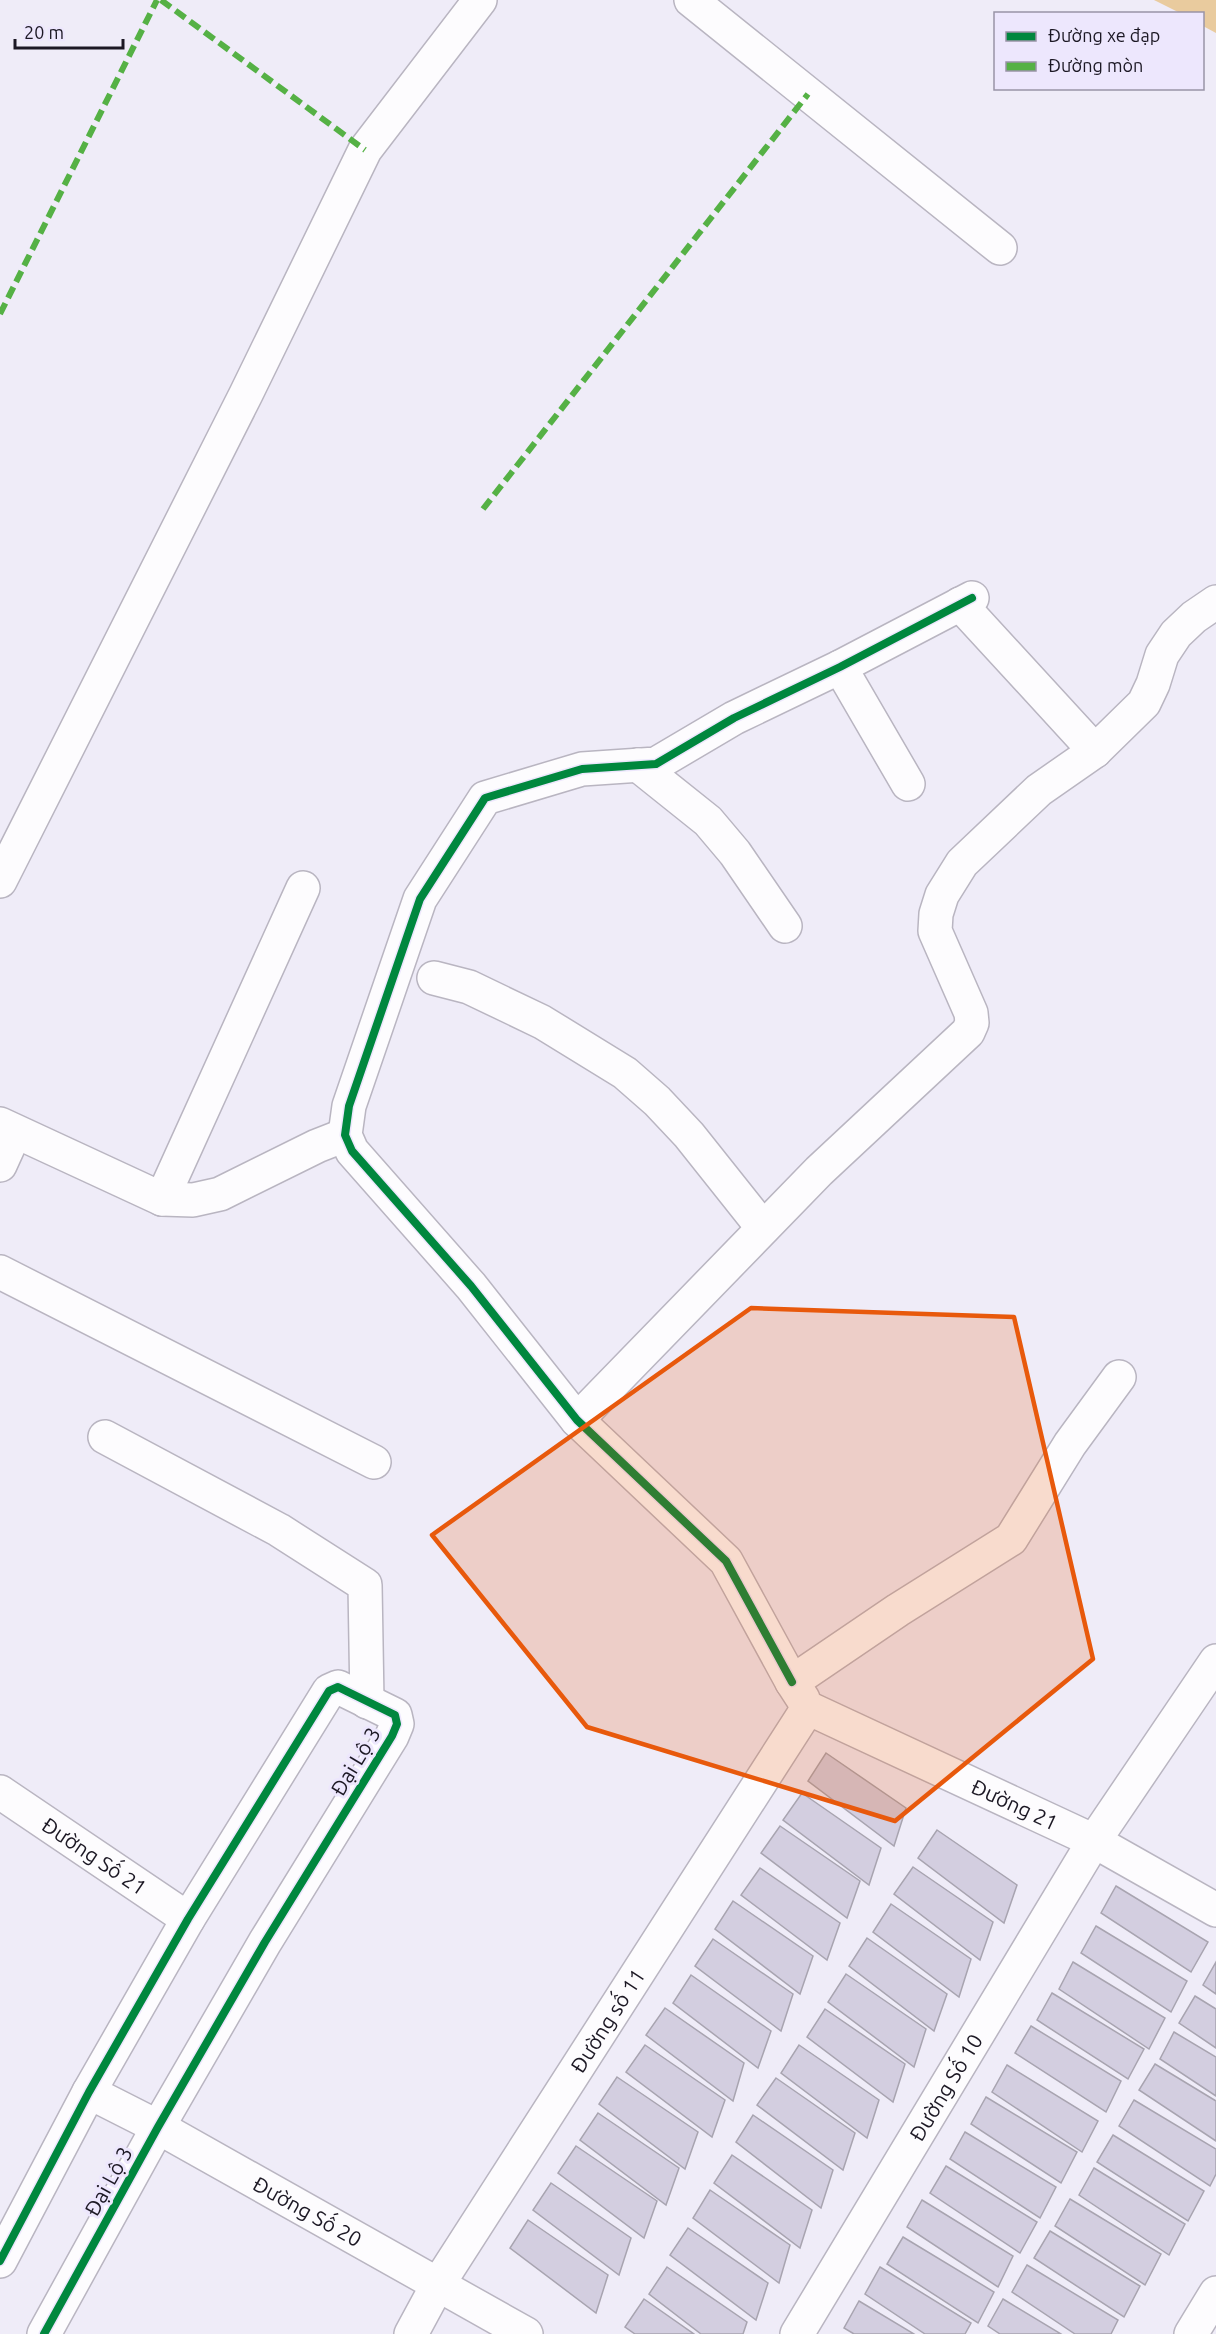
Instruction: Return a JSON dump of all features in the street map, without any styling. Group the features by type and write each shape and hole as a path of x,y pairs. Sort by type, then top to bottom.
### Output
{"street":[{"path":"0,881 246,394 365,150 480,0"},
{"path":"691,0 1000,248"},
{"path":"1095,751 966,601 840,667 735,718 656,764 582,769 485,798 420,899 349,1106 345,1135 352,1151 471,1286 577,1420 726,1561 800,1695 898,1610 1011,1539 1070,1444 1119,1377"},
{"path":"577,1420 819,1171 968,1032 972,1023 971,1013 935,931 936,914 942,895 962,863 1040,790 1095,751 1144,704 1162,655 1176,634 1194,617 1216,602"},
{"path":"840,667 908,784"},
{"path":"638,765 708,821 735,853 785,926"},
{"path":"162,1199 303,888"},
{"path":"434,978 470,987 521,1012 625,1073 657,1101 689,1135 763,1228"},
{"path":"0,1165 7,1128 162,1199 193,1200 220,1194 317,1146 345,1135"},
{"path":"0,1272 374,1462"},
{"path":"105,1437 279,1530 365,1584 367,1702"},
{"name":"Đường Số 10","path":"797,2334 1094,1840 1216,1661"},
{"name":"Đại Lộ 3","path":"0,2261 89,2092 188,1919 331,1689 338,1687 395,1715 398,1724 392,1736 265,1942 158,2127 44,2334"},
{"name":"Đường 21","path":"800,1695 1094,1840 1216,1910"},
{"name":"Đường số 11","path":"411,2334 437,2286 800,1695"},
{"name":"Đường Số 21","path":"0,1792 188,1919"},
{"name":"Đường Số 20","path":"89,2092 158,2127 526,2334"},
{"path":"1191,2334 1216,2293"}],"highlighted area":[{"path":"751,1308 1014,1317 1093,1659 895,1821 587,1727 432,1535"}],"shaded area":[{"path":"1154,0 1216,0 1216,33 1204,27 1204,12 1178,12"}],"building":[{"path":"826,1753 906,1808 894,1846 808,1781"},
{"path":"802,1793 881,1848 869,1885 783,1820"},
{"path":"780,1826 860,1881 847,1918 761,1853"},
{"path":"937,1830 1017,1885 1004,1923 918,1858"},
{"path":"913,1867 993,1922 980,1960 894,1894"},
{"path":"760,1868 840,1923 827,1960 741,1895"},
{"path":"1116,1886 1208,1942 1191,1972 1101,1913"},
{"path":"733,1901 813,1956 800,1994 715,1929"},
{"path":"891,1904 971,1959 959,1997 873,1932"},
{"path":"1096,1926 1187,1981 1171,2012 1081,1953"},
{"path":"867,1938 947,1994 934,2031 849,1966"},
{"path":"713,1939 793,1994 781,2031 695,1966"},
{"path":"1073,1962 1165,2018 1149,2049 1059,1989"},
{"path":"1216,1962 1216,1994 1203,1985"},
{"path":"846,1974 926,2029 914,2067 828,2002"},
{"path":"691,1975 771,2031 758,2068 673,2003"},
{"path":"1052,1993 1144,2049 1128,2079 1037,2020"},
{"path":"1195,1996 1216,2009 1216,2048 1179,2023"},
{"path":"665,2008 744,2063 733,2101 646,2035"},
{"path":"825,2009 905,2064 893,2102 807,2037"},
{"path":"1031,2026 1121,2081 1106,2112 1015,2053"},
{"path":"1174,2032 1216,2057 1216,2096 1160,2059"},
{"path":"645,2045 725,2100 712,2137 626,2072"},
{"path":"799,2045 879,2100 867,2138 781,2073"},
{"path":"1155,2064 1216,2101 1216,2141 1139,2090"},
{"path":"1007,2065 1098,2121 1082,2152 992,2092"},
{"path":"617,2077 698,2132 685,2169 599,2104"},
{"path":"776,2078 855,2133 843,2170 757,2105"},
{"path":"986,2097 1077,2152 1061,2183 971,2124"},
{"path":"1134,2100 1216,2149 1216,2174 1210,2186 1119,2126"},
{"path":"598,2113 679,2168 666,2205 580,2140"},
{"path":"753,2115 833,2170 821,2208 736,2142"},
{"path":"965,2132 1056,2187 1040,2218 950,2159"},
{"path":"1113,2135 1204,2191 1188,2221 1097,2162"},
{"path":"576,2146 657,2201 644,2238 558,2173"},
{"path":"732,2155 812,2210 800,2248 714,2183"},
{"path":"946,2166 1037,2222 1020,2253 930,2193"},
{"path":"1094,2168 1185,2224 1169,2255 1079,2195"},
{"path":"551,2183 631,2238 619,2275 533,2210"},
{"path":"710,2190 790,2245 779,2283 693,2218"},
{"path":"1070,2199 1161,2254 1145,2285 1055,2226"},
{"path":"922,2200 1013,2256 998,2287 907,2227"},
{"path":"528,2220 608,2275 596,2313 510,2248"},
{"path":"688,2228 768,2283 756,2320 670,2255"},
{"path":"1050,2231 1140,2286 1124,2317 1034,2258"},
{"path":"903,2237 994,2292 978,2323 887,2264"},
{"path":"1027,2265 1118,2320 1111,2334 1075,2334 1012,2292"},
{"path":"667,2267 747,2322 743,2334 701,2334 649,2294"},
{"path":"880,2267 971,2323 965,2334 925,2334 865,2294"},
{"path":"644,2299 694,2334 635,2334 625,2327"},
{"path":"1003,2299 1061,2334 1000,2334 988,2326"},
{"path":"859,2301 914,2334 854,2334 844,2328"}],"marked path":[{"path":"0,314 157,0"},
{"path":"161,0 365,150"},
{"path":"483,509 808,94"}],"cycle path":[{"path":"792,1682 726,1561 577,1420 471,1286 352,1151 345,1135 349,1106 420,899 485,798 582,769 656,764 734,718 840,667 972,598"},
{"path":"0,2261 89,2092 188,1919 329,1691 338,1687 395,1715 397,1724 392,1736 265,1942 158,2127 44,2334"}]}
